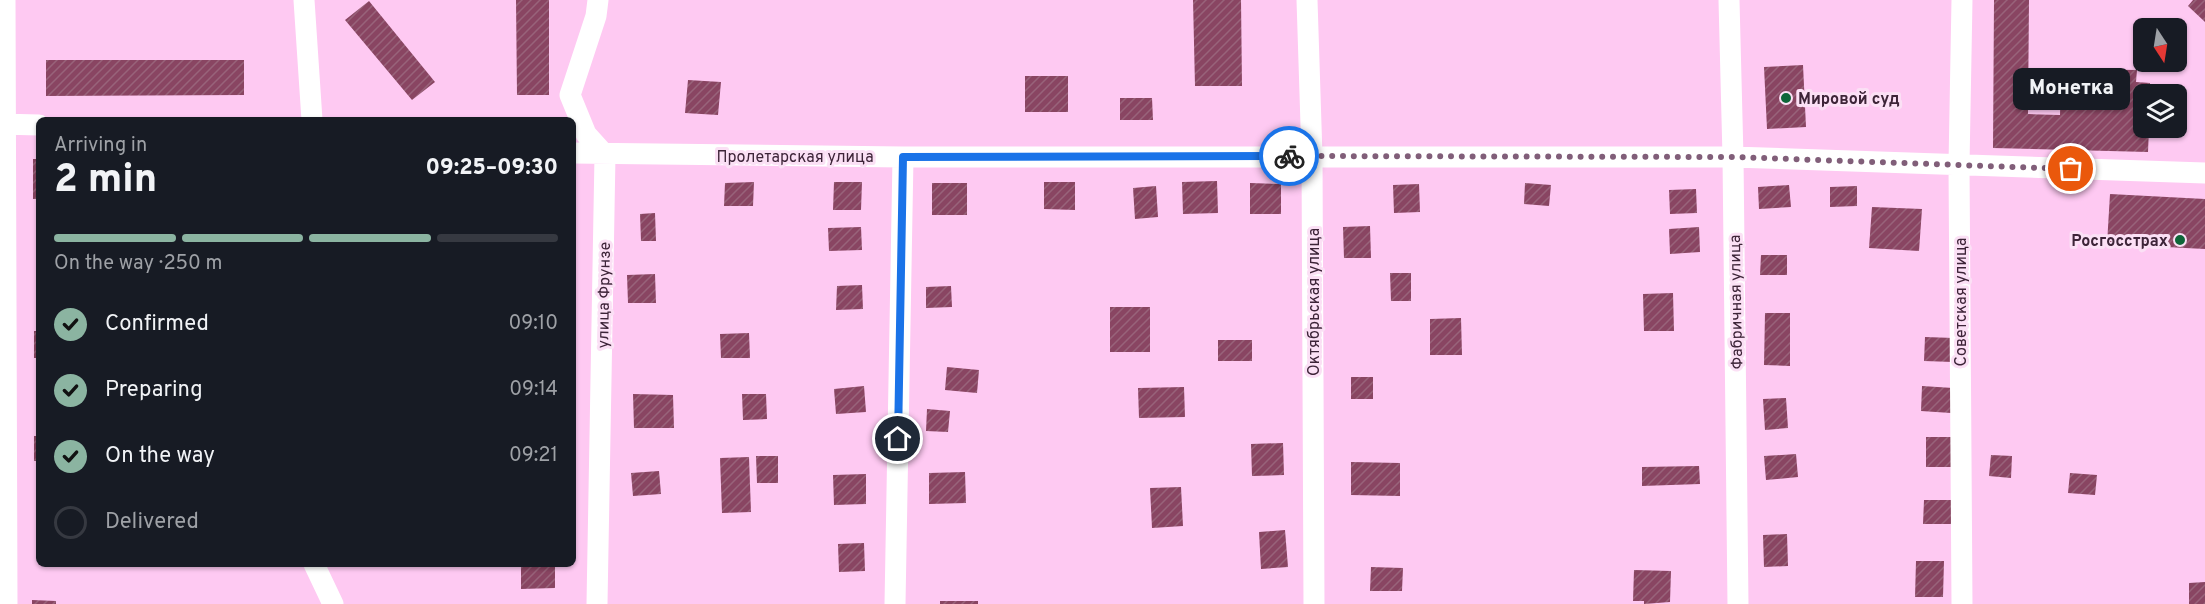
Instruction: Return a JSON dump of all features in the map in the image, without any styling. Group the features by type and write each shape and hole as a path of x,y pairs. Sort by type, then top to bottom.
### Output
{"street":[{"path":"5,0 2,124 6,604"},
{"path":"304,0 312,117"},
{"path":"598,0 596,16 570,95 586,134 605,155"},
{"name":"Октябрьская улица","path":"1307,0 1312,156 1314,604"},
{"name":"Фабричная улица","path":"1729,0 1738,604"},
{"name":"Советская улица","path":"1962,0 1959,165 1962,604"},
{"path":"2,124 36,125"},
{"name":"Пролетарская улица","path":"576,153 903,157 1733,157 2205,173"},
{"name":"улица Фрунзе","path":"597,604 605,155"},
{"path":"895,604 903,157"},
{"path":"315,567 333,604"}],"building":[{"path":"516,0 549,0 549,95 517,95"},
{"path":"1193,0 1241,0 1242,86 1195,86"},
{"path":"1994,0 2029,0 2028,114 2060,115 2061,81 2072,81 2072,69 2133,70 2133,72 2137,72 2136,82 2150,83 2133,84 2133,138 2149,138 2148,152 1993,148"},
{"path":"2193,0 2205,0 2205,22 2188,6"},
{"path":"369,1 435,82 412,100 345,20"},
{"path":"46,60 244,60 244,95 46,96"},
{"path":"1803,65 1806,127 1767,129 1764,67"},
{"path":"1025,76 1068,76 1068,112 1025,112"},
{"path":"688,80 721,82 718,115 685,113"},
{"path":"1120,98 1152,98 1153,120 1120,120"},
{"path":"33,159 36,159 36,199 33,199"},
{"path":"1217,181 1218,213 1183,214 1182,182"},
{"path":"754,182 753,206 724,206 725,183"},
{"path":"834,182 862,182 861,210 833,210"},
{"path":"1044,182 1075,182 1075,210 1044,209"},
{"path":"932,183 967,183 967,215 932,215"},
{"path":"1250,183 1281,184 1281,214 1250,214"},
{"path":"1525,183 1551,185 1549,206 1524,204"},
{"path":"1419,184 1420,212 1394,213 1393,185"},
{"path":"1789,185 1791,207 1759,209 1758,187"},
{"path":"1156,186 1158,217 1135,219 1133,188"},
{"path":"1857,186 1857,206 1830,207 1830,187"},
{"path":"1696,189 1697,213 1670,214 1669,190"},
{"path":"2110,194 2205,199 2205,249 2107,244"},
{"path":"1872,207 1922,209 1919,251 1869,248"},
{"path":"655,213 656,241 641,241 640,214"},
{"path":"1370,226 1371,258 1344,258 1343,227"},
{"path":"861,227 862,250 829,251 828,228"},
{"path":"1699,227 1700,252 1670,254 1669,229"},
{"path":"1761,255 1787,255 1787,275 1760,275"},
{"path":"1390,273 1411,273 1411,301 1391,301"},
{"path":"655,274 656,303 628,303 627,275"},
{"path":"862,285 863,309 836,310 837,286"},
{"path":"951,286 952,307 926,308 926,287"},
{"path":"1673,293 1674,331 1644,331 1643,294"},
{"path":"1110,307 1150,307 1150,352 1110,352"},
{"path":"1765,313 1790,313 1790,366 1764,365"},
{"path":"1461,318 1462,355 1430,355 1430,319"},
{"path":"34,331 36,331 36,358 34,358"},
{"path":"749,333 750,358 721,358 720,334"},
{"path":"1925,337 1954,338 1953,362 1924,361"},
{"path":"1218,340 1252,340 1252,361 1218,361"},
{"path":"947,367 979,370 977,393 945,390"},
{"path":"1351,377 1373,377 1373,399 1351,399"},
{"path":"864,386 866,412 836,414 834,389"},
{"path":"1922,386 1953,388 1951,413 1921,411"},
{"path":"1184,387 1185,417 1139,418 1138,388"},
{"path":"633,394 673,395 674,428 634,428"},
{"path":"742,394 766,394 767,419 743,420"},
{"path":"1786,398 1788,428 1765,430 1763,399"},
{"path":"927,409 950,411 948,432 926,431"},
{"path":"34,436 36,436 36,461 34,461"},
{"path":"1926,437 1952,437 1952,467 1926,467"},
{"path":"1283,443 1284,475 1252,476 1251,444"},
{"path":"1796,454 1798,477 1766,480 1764,456"},
{"path":"1991,455 2012,456 2011,478 1989,476"},
{"path":"756,456 778,456 778,483 757,483"},
{"path":"749,457 751,512 722,513 720,458"},
{"path":"1351,462 1400,463 1400,496 1351,495"},
{"path":"1699,466 1700,484 1642,486 1642,467"},
{"path":"659,471 661,494 633,496 631,473"},
{"path":"965,472 966,503 929,504 929,473"},
{"path":"2070,473 2097,475 2095,495 2068,493"},
{"path":"866,474 866,504 834,505 833,475"},
{"path":"1181,487 1183,526 1152,528 1150,488"},
{"path":"1924,500 1952,500 1952,524 1923,524"},
{"path":"1285,530 1288,567 1261,569 1259,532"},
{"path":"1787,534 1788,566 1764,567 1763,535"},
{"path":"864,543 865,571 839,572 838,544"},
{"path":"1916,561 1944,561 1943,597 1915,597"},
{"path":"521,567 555,567 555,588 521,589"},
{"path":"1371,567 1403,568 1402,591 1370,591"},
{"path":"1634,570 1671,571 1670,602 1644,604 1644,601 1633,601"},
{"path":"2205,582 2205,604 2189,604 2189,583"},
{"path":"32,600 56,601 56,604 32,604"},
{"path":"940,601 978,601 978,604 940,604"}],"way so far":[{"path":"1289,156 1733,157 2071,169"}],"place":[{"name":"Мировой суд","path":"1786,98"},
{"name":"Монетка","path":"2071,169"},
{"name":"Росгосстрах","path":"2180,240"}],"route":[{"path":"898,439 903,157 1289,156"}]}
